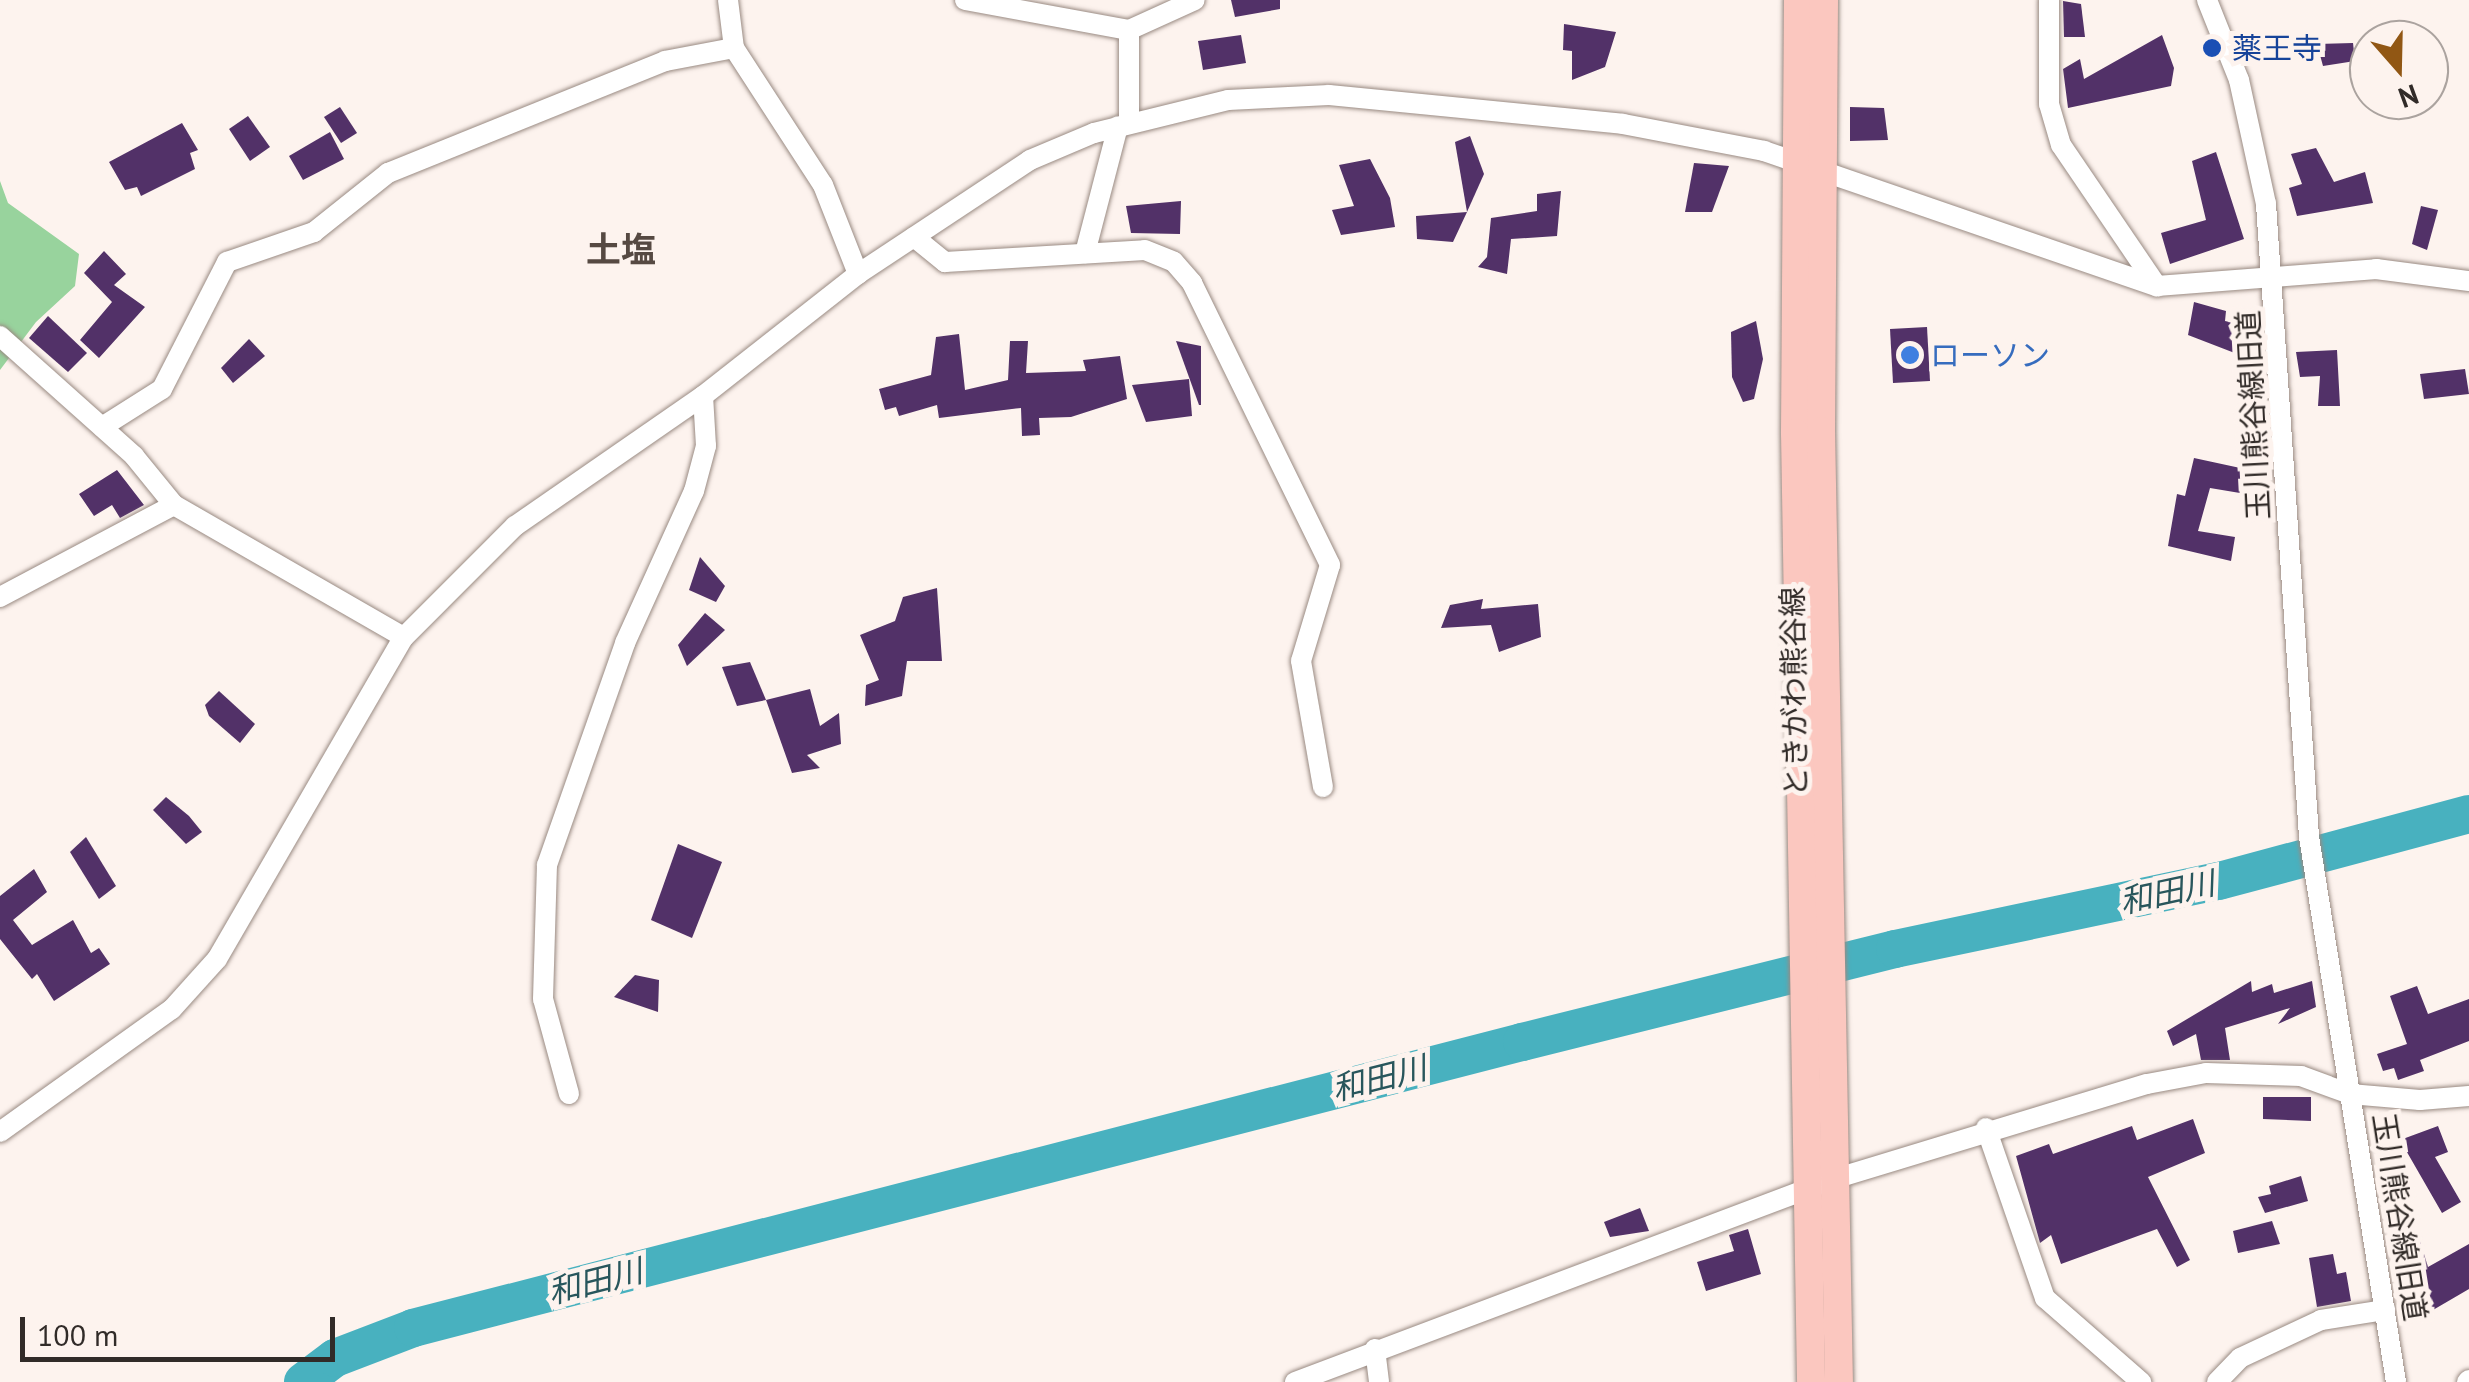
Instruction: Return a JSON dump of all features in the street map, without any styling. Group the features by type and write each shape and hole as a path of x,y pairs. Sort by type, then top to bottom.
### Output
{"main road":[{"name":"ときがわ熊谷線","path":"1798,0 1807,166 1830,887 1818,1047"},
{"name":"ときがわ熊谷線","path":"1824,0 1807,166 1802,894 1818,1047 1821,1184 1839,1382"},
{"name":"ときがわ熊谷線","path":"1811,1382 1821,1184"}],"street":[{"path":"728,0 734,48 823,185 858,274"},
{"path":"965,0 1128,30 1196,0"},
{"path":"2050,0 2049,104 2062,145 2156,286"},
{"name":"玉川熊谷線旧道","path":"2207,0 2255,144 2276,282 2309,837 2396,1382"},
{"path":"1086,254 1124,124 1128,30"},
{"path":"102,427 162,389 227,262 314,232 388,173 665,60 734,48"},
{"path":"0,1132 172,1009 217,959 404,636 515,526 704,396 858,274 1030,160 1124,124 1228,100 1328,95 1624,124 1807,166 2156,286 2276,282 2376,270 2469,281"},
{"path":"914,237 946,262 1145,250 1174,262 1192,283 1330,565 1301,660 1323,786"},
{"path":"0,336 102,427 174,505 404,636"},
{"path":"569,1094 543,999 547,865 624,643 694,491 707,434 704,396"},
{"path":"0,597 174,505"},
{"path":"1295,1382 1821,1184 1986,1128 2206,1074 2301,1076 2350,1094 2420,1100 2469,1096"},
{"path":"1986,1128 2046,1298 2140,1382"},
{"path":"2218,1382 2240,1358 2321,1320 2385,1310"},
{"path":"1375,1349 1380,1382"}],"green space":[{"path":"0,181 8,203 79,254 75,286 36,322 0,370"}],"building":[{"path":"1231,0 1280,0 1280,9 1235,17"},
{"path":"2063,1 2081,4 2085,37 2064,37"},
{"path":"1564,24 1616,32 1605,67 1572,80 1572,51 1563,50"},
{"path":"1241,35 1246,63 1203,70 1198,41"},
{"path":"2162,35 2174,68 2171,86 2068,108 2063,69 2080,59 2084,79"},
{"path":"2349,43 2349,62 2323,66 2317,44"},
{"path":"340,107 357,133 341,143 324,117"},
{"path":"1850,107 1884,108 1888,140 1850,141"},
{"path":"248,116 270,147 250,161 229,129"},
{"path":"182,123 198,150 190,153 195,169 141,196 137,187 125,190 109,162"},
{"path":"330,132 344,159 303,180 289,156"},
{"path":"1470,136 1484,174 1467,212 1455,142"},
{"path":"2316,148 2334,182 2365,172 2373,203 2297,216 2289,188 2302,184 2291,154"},
{"path":"2216,152 2244,239 2170,264 2161,233 2206,220 2192,161"},
{"path":"1370,159 1390,198 1395,227 1341,235 1332,210 1354,206 1339,165"},
{"path":"1694,163 1729,166 1712,212 1685,212"},
{"path":"1561,191 1557,236 1511,239 1507,274 1478,267 1487,257 1491,218 1537,211 1537,194"},
{"path":"1181,201 1180,234 1131,233 1126,206"},
{"path":"2421,206 2438,210 2427,250 2412,244"},
{"path":"1467,212 1453,242 1417,239 1416,216"},
{"path":"104,251 126,274 114,285 145,307 99,358 80,340 112,302 84,273"},
{"path":"2194,302 2226,311 2225,321 2261,329 2258,362 2188,335"},
{"path":"48,316 87,353 68,372 29,338"},
{"path":"1756,321 1763,359 1754,399 1743,402 1732,377 1731,332"},
{"name":"ローソン","path":"1927,327 1930,381 1893,383 1890,329"},
{"path":"959,334 965,390 1008,380 1010,341 1028,341 1026,373 1086,371 1083,360 1120,356 1127,399 1071,417 1039,418 1040,435 1022,436 1021,408 939,418 937,405 899,416 896,407 885,410 879,389 931,375 936,337"},
{"path":"249,339 265,356 233,383 221,368"},
{"path":"1176,341 1201,346 1201,405 1199,405"},
{"path":"2337,350 2340,406 2318,406 2320,376 2300,377 2296,352"},
{"path":"2465,369 2469,394 2424,399 2420,374"},
{"path":"1189,379 1192,416 1146,422 1132,385"},
{"path":"2194,458 2268,474 2269,517 2245,514 2246,494 2210,488 2198,531 2235,537 2231,561 2168,546 2177,494 2185,496"},
{"path":"117,470 144,505 120,518 112,505 94,516 79,494"},
{"path":"700,557 725,586 716,602 689,590"},
{"path":"937,588 942,661 907,661 902,696 865,706 866,685 879,680 860,635 895,621 903,597"},
{"path":"1483,599 1481,609 1538,604 1541,637 1499,652 1491,625 1441,628 1450,605"},
{"path":"705,613 725,630 687,666 678,645"},
{"path":"750,662 766,700 737,706 722,667"},
{"path":"810,689 820,726 839,713 841,744 807,755 820,768 792,773 766,700"},
{"path":"219,691 255,724 240,743 209,716 205,705"},
{"path":"166,797 202,832 186,844 153,810"},
{"path":"86,837 116,886 99,899 70,852"},
{"path":"678,844 722,862 692,938 651,920"},
{"path":"34,869 47,892 13,920 32,945 73,920 91,953 99,948 110,964 54,1001 37,974 32,979 0,939 0,896"},
{"path":"635,975 659,980 658,1012 614,997"},
{"path":"2251,981 2252,992 2272,984 2274,993 2312,981 2316,1007 2278,1024 2290,1008 2225,1028 2230,1060 2201,1060 2196,1034 2173,1046 2167,1031"},
{"path":"2417,986 2428,1014 2469,999 2469,1041 2420,1060 2424,1071 2398,1080 2394,1068 2383,1071 2377,1054 2407,1044 2390,996"},
{"path":"2263,1097 2311,1097 2311,1121 2263,1119"},
{"path":"2193,1119 2205,1153 2148,1177 2190,1260 2177,1267 2157,1229 2061,1264 2051,1235 2040,1243 2016,1156 2049,1144 2053,1154 2132,1126 2137,1140"},
{"path":"2438,1126 2448,1152 2435,1157 2461,1202 2442,1213 2400,1140"},
{"path":"2301,1176 2308,1201 2265,1213 2258,1197 2271,1194 2269,1186"},
{"path":"1640,1208 1649,1231 1610,1237 1604,1222"},
{"path":"2272,1221 2280,1244 2238,1253 2233,1231"},
{"path":"1748,1229 1761,1274 1706,1291 1697,1262 1734,1251 1729,1235"},
{"path":"2418,1234 2428,1267 2469,1244 2469,1289 2421,1317 2405,1289 2410,1286 2398,1239"},
{"path":"2333,1254 2337,1274 2346,1272 2351,1301 2317,1307 2309,1258"}],"waterway":[{"name":"和田川","path":"303,1382 335,1358 413,1328 1522,1042 1895,949 2219,881 2469,814"}],"place":[{"name":"薬王寺","path":"2212,48"},
{"name":"ローソン","path":"1910,355"}],"district":[{"name":"土塩","path":"621,249"}]}
